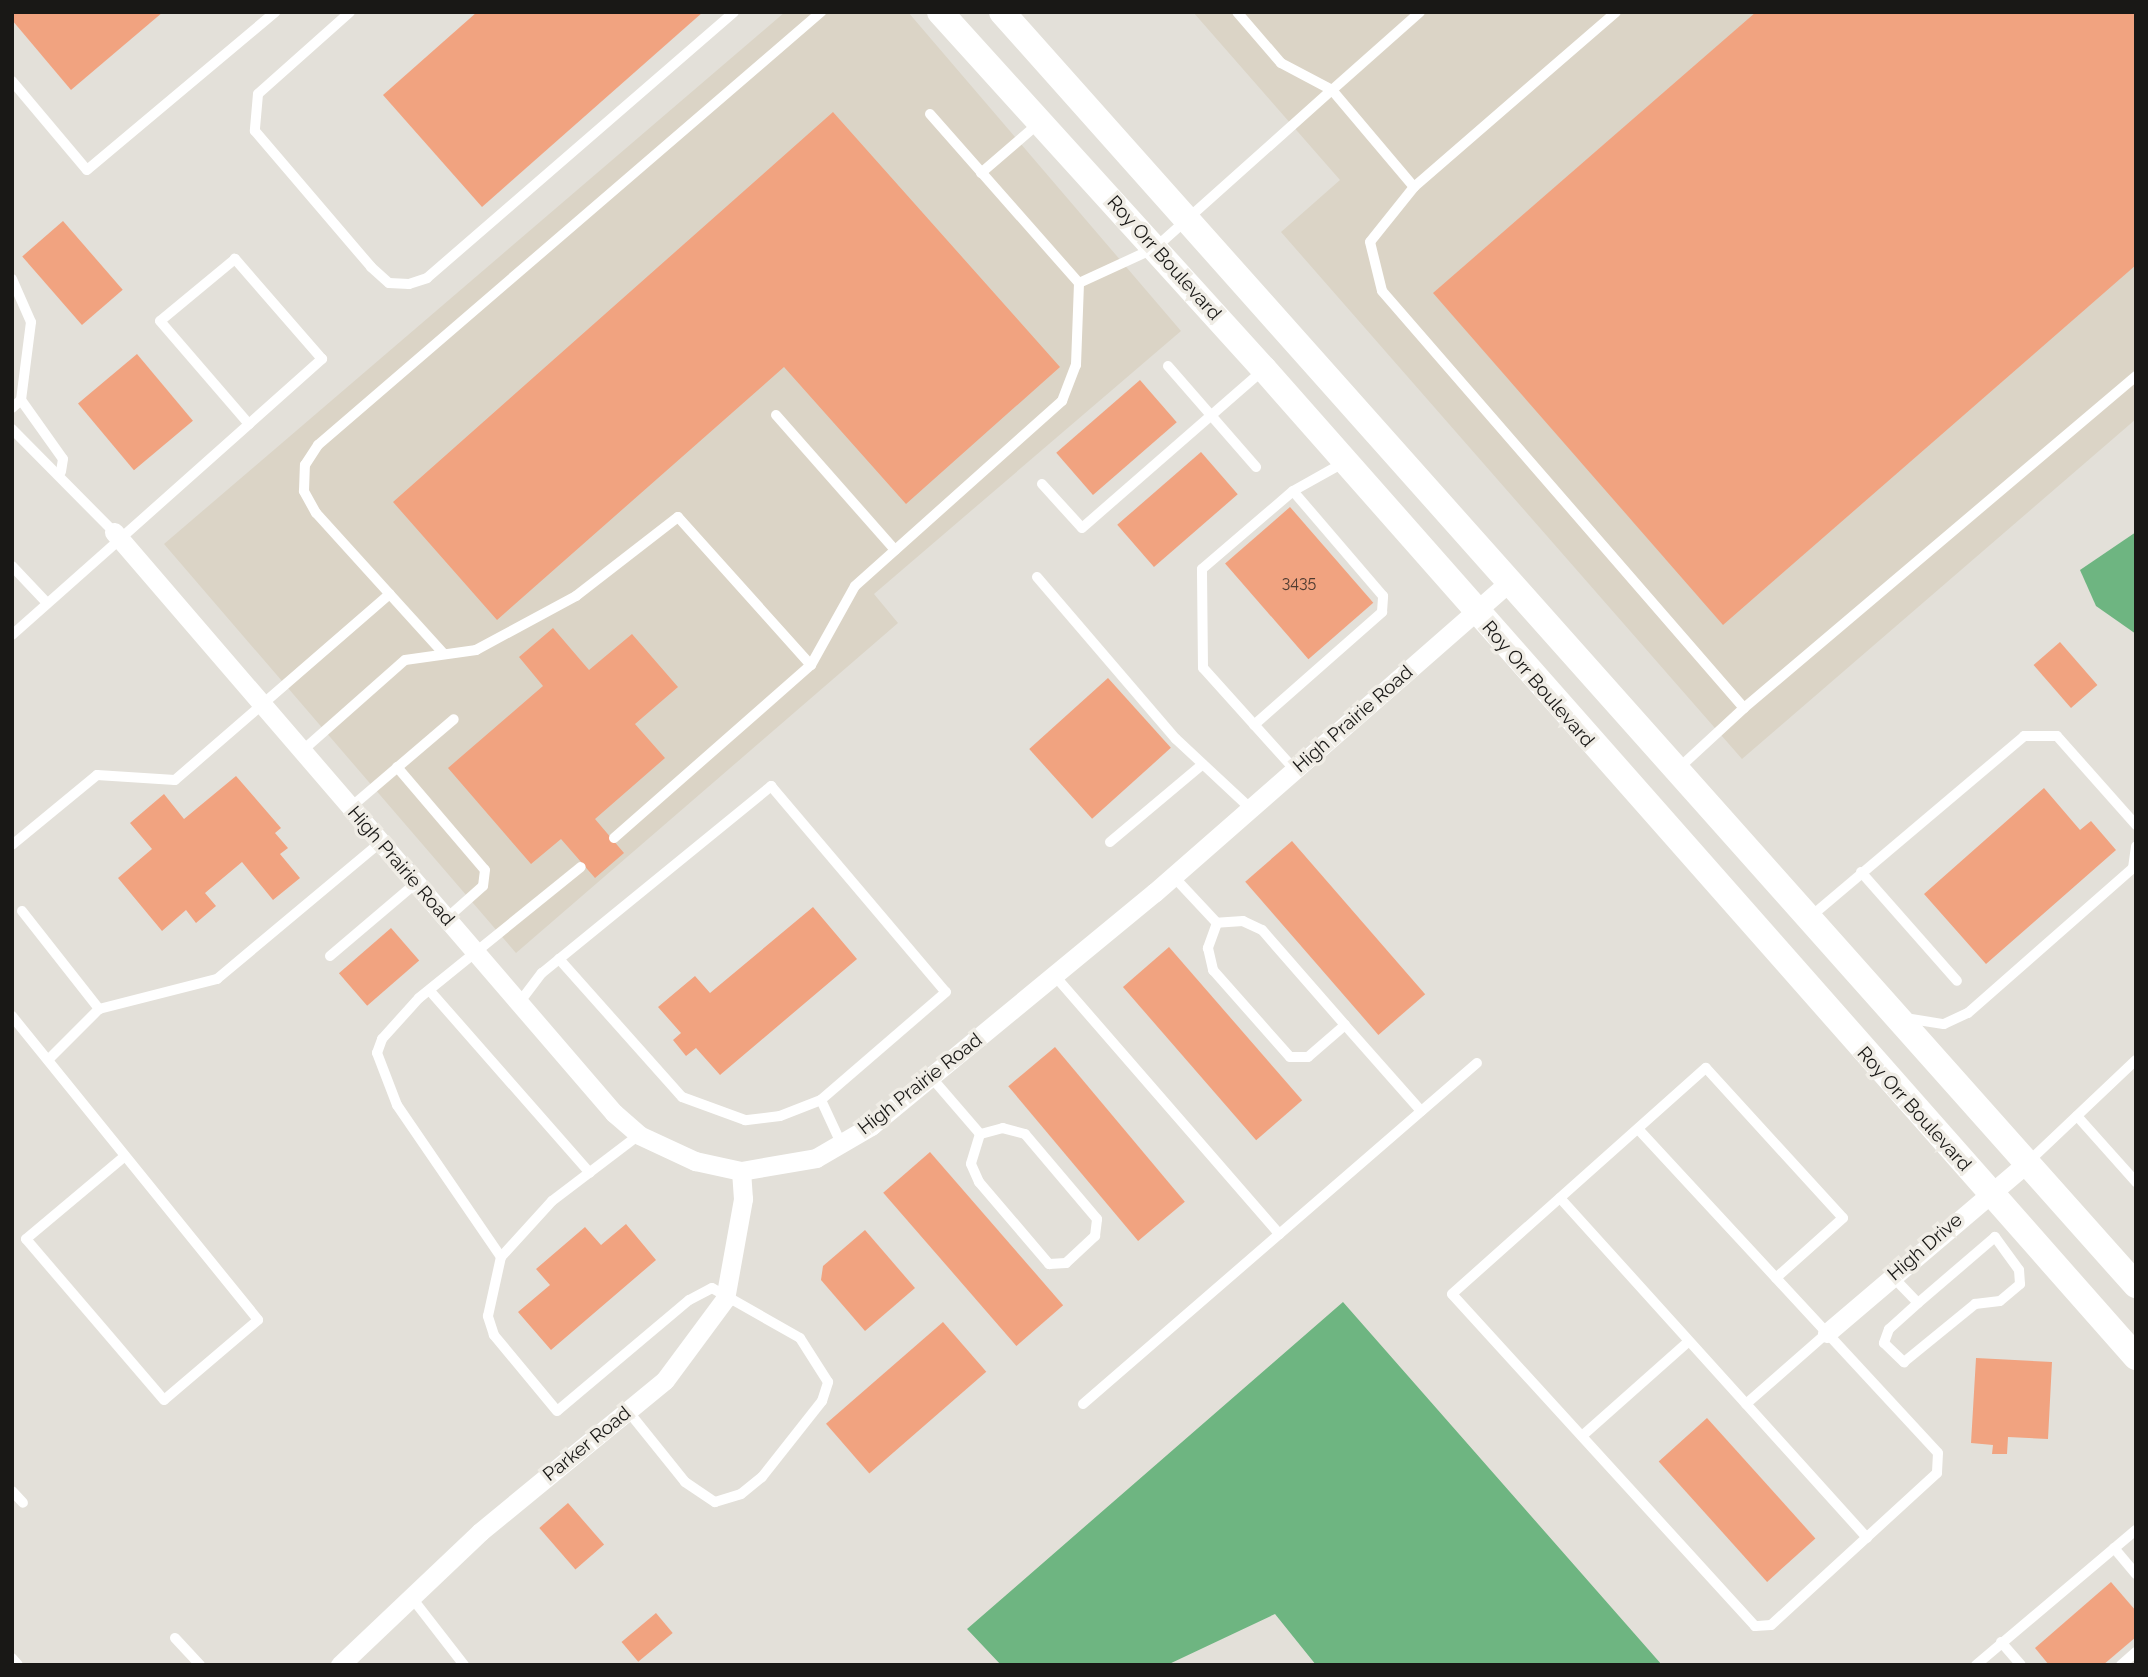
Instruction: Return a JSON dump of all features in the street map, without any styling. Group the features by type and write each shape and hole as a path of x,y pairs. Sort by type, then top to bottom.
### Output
{"main road":[{"name":"Roy Orr Boulevard","path":"940,12 1264,369 1474,612 2136,1357"},
{"path":"1002,12 1191,217 1895,1017 2136,1285"}],"street":[{"name":"High Prairie Road","path":"117,536 478,956 639,1135 695,1161 741,1171 816,1158 841,1143 931,1077 1173,876 1510,581"},
{"name":"High Drive","path":"1827,1334 1988,1192 2027,1163"},
{"name":"Parker Road","path":"340,1665 480,1532 665,1380 725,1299 740,1223 741,1171"}],"lane":[{"path":"12,81 87,170 275,12"},
{"path":"350,12 258,94 255,131 389,284 409,284 426,278 734,12"},
{"path":"444,654 316,513 304,491 305,465 317,445 821,12"},
{"path":"1237,12 1281,63 1332,90 1414,187"},
{"path":"1079,283 1155,248 1420,12"},
{"path":"1616,12 1414,187 1370,242 1382,291 1744,708"},
{"path":"614,838 811,665 855,586 1062,401 1076,365 1079,283 930,114"},
{"path":"981,173 1040,122"},
{"path":"12,635 117,536 249,424 322,359 235,259 160,321 249,424"},
{"path":"12,279 31,321 21,400 12,408"},
{"path":"1168,366 1256,467"},
{"path":"1042,484 1082,528 1264,369"},
{"path":"1677,770 1744,708 2136,376"},
{"path":"21,400 63,459 61,472"},
{"path":"776,415 895,550"},
{"path":"12,429 50,470 61,472 117,536"},
{"path":"1295,770 1203,668 1202,569 1293,491 1344,462"},
{"path":"1254,724 1382,612 1383,596 1293,491"},
{"path":"302,751 405,660 477,650 576,596 678,517 811,665"},
{"path":"12,566 47,603"},
{"path":"1037,577 1203,764 1251,809"},
{"path":"12,845 97,775 175,780 264,706 390,594"},
{"path":"351,807 454,719"},
{"path":"1808,918 2024,736 2057,736 2136,825"},
{"path":"1110,842 1203,764"},
{"path":"397,767 485,870 483,886 446,919"},
{"path":"519,1003 559,959 771,786 946,992 821,1100 745,1121 682,1097 559,959"},
{"path":"48,1060 99,1009 217,979 381,842"},
{"path":"1895,1017 1944,1024 1968,1013 2133,868 2136,846"},
{"path":"501,1257 397,1105 377,1053 382,1039 430,991 478,956 581,867"},
{"path":"1861,872 1957,981"},
{"path":"1173,876 1217,923"},
{"path":"330,956 416,883"},
{"path":"22,911 99,1009"},
{"path":"1217,923 1243,921 1262,930 1421,1111"},
{"path":"1217,923 1208,948 1213,970 1290,1057 1308,1057 1345,1025"},
{"path":"1055,976 1279,1234"},
{"path":"430,991 590,1173"},
{"path":"12,1016 258,1320 164,1400 26,1239 125,1156"},
{"path":"2027,1163 2136,1060"},
{"path":"1083,1404 1476,1063"},
{"path":"1639,1130 1776,1279 1938,1453 1937,1473 1771,1625 1755,1626 1452,1294 1706,1068 1843,1218 1776,1279"},
{"path":"931,1077 980,1134"},
{"path":"821,1100 841,1143"},
{"path":"2077,1116 2136,1182"},
{"path":"1003,1128 1025,1134 1097,1219 1095,1237 1066,1263 1049,1264 979,1182 971,1164 980,1134 1003,1128"},
{"path":"628,1411 685,1482 715,1502 741,1494 794,1440 822,1401 827,1375 814,1353 776,1320 725,1299 712,1289 697,1294 557,1412 494,1335 488,1316 501,1257 552,1201 639,1135"},
{"path":"1560,1198 1867,1538"},
{"path":"1995,1237 2019,1270 2020,1284 2000,1301 1975,1304 1904,1363 1884,1343 1889,1329 1917,1303 1995,1237"},
{"path":"1892,1276 1917,1303"},
{"path":"1746,1404 1827,1334"},
{"path":"1582,1436 1688,1342"},
{"path":"12,1491 23,1503"},
{"path":"1976,1665 2136,1530"},
{"path":"2114,1548 2136,1574"},
{"path":"412,1598 464,1665"},
{"path":"175,1638 200,1665"},
{"path":"2001,1642 2021,1665"},
{"path":"2120,1665 2136,1652"},
{"path":"12,1658 18,1665"}],"shaded area":[{"path":"785,12 908,12 1181,331 874,594 898,623 516,953 164,544"},
{"path":"1193,12 2136,12 2136,419 1742,759 1281,232 1340,180"}],"green space":[{"path":"2136,532 2136,634 2096,606 2080,570"},
{"path":"1343,1302 1662,1665 1316,1665 1275,1614 1167,1665 1001,1665 967,1629"}],"building":[{"path":"12,12 163,12 71,90 12,20"},
{"path":"477,12 703,12 482,207 383,95"},
{"path":"1756,12 2136,12 2136,265 1723,625 1433,293"},
{"path":"833,112 1060,367 906,504 784,367 497,620 393,502"},
{"path":"63,221 123,290 82,325 22,256"},
{"path":"137,354 193,421 134,470 78,403"},
{"path":"1140,380 1177,422 1093,495 1056,453"},
{"path":"1201,452 1238,494 1154,567 1117,525"},
{"path":"1290,507 1373,603 1308,659 1225,563"},
{"path":"553,628 589,670 632,634 678,687 635,724 665,758 595,819 624,853 595,878 561,839 531,864 448,768 543,686 519,657"},
{"path":"2060,642 2097,685 2071,708 2034,665"},
{"path":"1108,678 1171,748 1092,819 1029,749"},
{"path":"236,776 281,828 275,833 288,848 280,854 300,878 273,900 242,862 205,893 216,906 196,923 186,910 162,931 118,878 152,849 130,823 164,794 184,819"},
{"path":"2044,788 2080,830 2091,821 2116,850 1986,964 1924,894"},
{"path":"1292,841 1425,994 1378,1035 1245,882"},
{"path":"813,907 857,959 720,1075 696,1048 686,1056 673,1040 681,1033 658,1007 695,976 710,993"},
{"path":"391,928 419,960 367,1006 339,973"},
{"path":"1169,947 1302,1100 1256,1140 1123,987"},
{"path":"1055,1047 1185,1202 1138,1241 1008,1086"},
{"path":"930,1152 1063,1305 1016,1346 883,1193"},
{"path":"626,1224 656,1260 551,1350 518,1312 550,1285 536,1269 585,1227 601,1245"},
{"path":"865,1230 915,1288 865,1331 821,1280 823,1266"},
{"path":"943,1322 986,1372 869,1473 826,1424"},
{"path":"1976,1358 2052,1362 2048,1439 2008,1437 2007,1454 1992,1454 1993,1445 1971,1443"},
{"path":"1707,1418 1815,1538 1767,1582 1659,1461"},
{"path":"568,1503 604,1545 575,1569 539,1528"},
{"path":"2111,1582 2136,1611 2136,1637 2103,1665 2049,1665 2035,1648"},
{"path":"656,1613 673,1633 638,1662 622,1642"}]}
